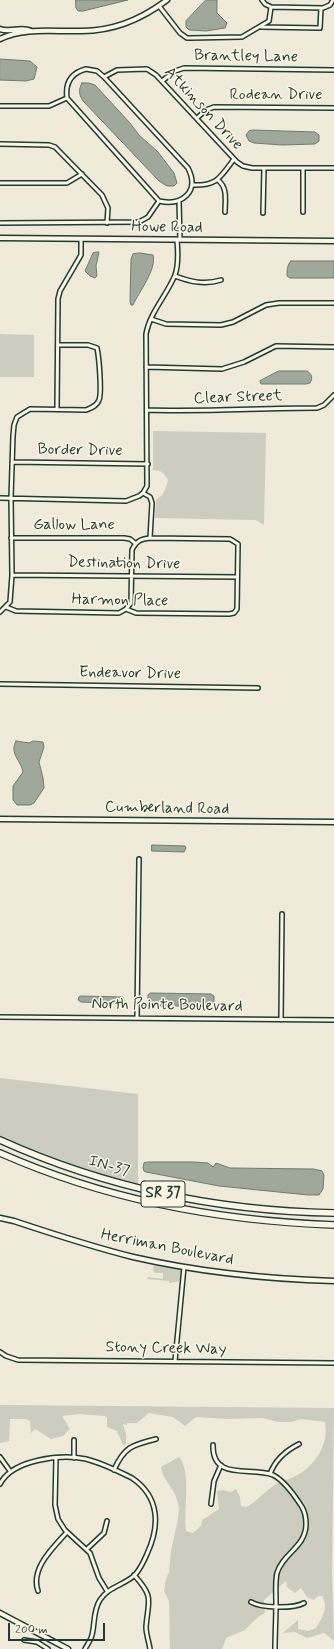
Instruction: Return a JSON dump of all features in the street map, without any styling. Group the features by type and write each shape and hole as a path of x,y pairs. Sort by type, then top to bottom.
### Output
{"highway":[{"name":"IN-37","path":"0,1140 78,1171 151,1192 243,1208 300,1213 334,1213"},
{"name":"IN-37","path":"0,1153 76,1182 165,1206 247,1219 334,1225"}],"street":[{"path":"0,39 31,31 81,32 100,30 126,23 148,13 167,0"},
{"path":"262,0 267,6 271,7 321,8 329,6 333,0"},
{"path":"159,6 176,29 187,38 237,38 246,36 269,21 271,7"},
{"path":"261,27 320,28 321,8"},
{"path":"0,30 7,32 25,29 31,31"},
{"name":"Brantley Lane","path":"162,81 175,71 184,68 334,70"},
{"path":"86,69 97,71 104,77 188,168 192,177 192,185 190,191 179,201 159,201 67,98 66,91 70,79 75,73 86,69"},
{"name":"Atkinson Drive","path":"104,77 117,70 147,69 162,81 234,159 243,166 303,169 334,168"},
{"path":"0,106 48,106 67,98"},
{"name":"Rodean Drive","path":"196,118 206,110 214,107 334,108"},
{"path":"0,144 49,145 55,147 105,199 108,208 107,223"},
{"path":"192,185 210,184 218,180 234,159"},
{"path":"263,213 264,168"},
{"path":"303,169 303,212"},
{"path":"0,183 67,183 82,174"},
{"path":"218,180 221,183 225,193 225,212"},
{"path":"0,223 131,224 144,220 159,201"},
{"path":"0,498 126,501 134,499 143,492 147,486 146,334 151,319 175,276 178,260 179,201"},
{"name":"Howe Road","path":"0,238 334,241"},
{"path":"57,409 58,299 60,291 81,255 81,239"},
{"path":"175,276 193,282 213,282 221,280"},
{"path":"151,319 166,324 221,325 233,322 266,305 279,303 334,303"},
{"path":"0,612 10,602 12,575 11,498 14,425 17,417 30,409 86,410 94,406 99,400 100,357 97,348 88,345 58,345"},
{"path":"146,367 222,369 244,362 276,346 334,347"},
{"name":"Clear Street","path":"147,410 189,412 252,408 317,408 328,402 334,395"},
{"name":"Border Drive","path":"13,462 148,464"},
{"path":"143,492 150,497 152,503 150,538"},
{"name":"Gallow Lane","path":"11,538 124,538 130,539 136,543"},
{"path":"126,609 131,600 132,550 136,543 140,540 150,538 230,539 238,544 237,577"},
{"name":"Destination Drive","path":"12,575 237,577"},
{"name":"Harmon Place","path":"6,607 16,611 32,612 119,613 126,609 136,613 231,614 237,609 237,577"},
{"name":"Endeavor Drive","path":"0,684 258,688"},
{"name":"Cumberland Road","path":"0,818 334,822"},
{"path":"137,1018 139,859"},
{"path":"281,1020 282,914"},
{"name":"North Pointe Boulevard","path":"0,1017 334,1020"},
{"name":"Herriman Boulevard","path":"0,1218 123,1254 184,1267 268,1278 334,1281"},
{"path":"175,1362 184,1267"},
{"name":"Stony Creek Way","path":"0,1352 6,1356 18,1360 334,1363"},
{"path":"114,1470 120,1457 128,1448 156,1439"},
{"path":"74,1440 74,1458"},
{"path":"270,1474 280,1457 299,1444"},
{"path":"214,1445 216,1459 221,1465 236,1471 270,1474 282,1482 303,1509 306,1522 303,1539 284,1560 279,1568 276,1578 275,1649"},
{"path":"0,1457 10,1471"},
{"path":"0,1484 10,1471 45,1458 74,1458 89,1460 138,1481 148,1495 155,1510 156,1523 154,1534 145,1558 134,1575 107,1591 98,1604 92,1634 85,1649"},
{"path":"56,1458 55,1510 60,1524 87,1549 94,1562 98,1578 107,1591"},
{"path":"211,1504 214,1481 221,1465"},
{"path":"87,1549 104,1533 107,1520"},
{"path":"38,1591 36,1579 41,1565 67,1532"},
{"path":"134,1575 148,1592 150,1599 146,1627 150,1649"},
{"path":"251,1602 258,1606 294,1606 304,1603"},
{"path":"0,1612 68,1649"},
{"path":"24,1640 37,1642 48,1649"}],"shaded area":[{"path":"76,0 128,0 78,11 76,8"},
{"path":"206,0 217,0 217,13 227,23 225,28 206,31 189,30 186,27 186,21"},
{"path":"0,59 30,61 37,67 34,79 26,81 0,80"},
{"path":"82,83 95,85 139,135 158,152 174,173 177,183 174,186 167,186 159,181 84,102 80,93"},
{"path":"249,131 315,132 319,135 319,141 315,144 282,145 254,143 249,141 246,135"},
{"path":"99,252 96,266 97,276 95,278 90,276 85,271 93,253"},
{"path":"140,253 153,255 154,261 147,280 133,305 131,305 131,259 133,254"},
{"path":"291,261 334,261 334,278 290,278 287,276 287,272"},
{"path":"0,334 34,335 34,377 0,377"},
{"path":"279,371 307,371 310,373 312,379 310,383 306,384 261,384 260,381"},
{"path":"153,431 266,433 264,525 256,520 155,518 156,500 164,492 168,480 162,472 153,470"},
{"path":"16,741 29,743 33,741 43,742 44,747 39,762 44,788 34,803 30,805 17,805 13,800 13,786 23,772 14,750"},
{"path":"152,845 185,846 186,848 184,852 152,851"},
{"path":"151,993 211,994 214,996 214,1002 210,1006 151,1006 148,1003 148,995"},
{"path":"81,996 123,997 124,1001 122,1004 81,1002 78,1000"},
{"path":"0,1078 138,1094 138,1184 125,1185 0,1139"},
{"path":"144,1163 208,1163 213,1167 216,1163 230,1168 314,1169 322,1171 324,1175 323,1189 319,1195 308,1195 219,1186 146,1172 143,1168"},
{"path":"154,1264 179,1269 181,1271 180,1281 169,1283 169,1281 147,1279 148,1277 163,1279 163,1273 155,1273 153,1270"},
{"path":"0,1405 334,1408 332,1572 334,1641 324,1633 307,1638 295,1632 283,1633 298,1620 298,1629 308,1631 316,1628 325,1608 322,1596 318,1596 314,1600 307,1597 301,1588 295,1593 287,1587 286,1581 264,1600 265,1613 258,1617 245,1630 226,1638 222,1649 170,1649 169,1601 164,1591 169,1572 171,1551 179,1507 175,1494 163,1475 161,1467 179,1457 183,1464 186,1482 186,1531 193,1533 201,1526 202,1520 219,1509 217,1491 223,1490 231,1492 236,1489 240,1497 241,1506 247,1507 276,1484 294,1477 310,1466 320,1453 323,1446 326,1430 325,1422 301,1419 291,1422 278,1422 263,1418 227,1419 196,1417 185,1426 173,1417 149,1413 137,1423 127,1423 127,1425 123,1424 126,1434 126,1444 123,1445 117,1431 107,1427 107,1418 105,1416 79,1414 62,1416 70,1429 63,1436 51,1439 35,1429 31,1433 30,1421 26,1419 10,1419 9,1441 0,1443"}]}
